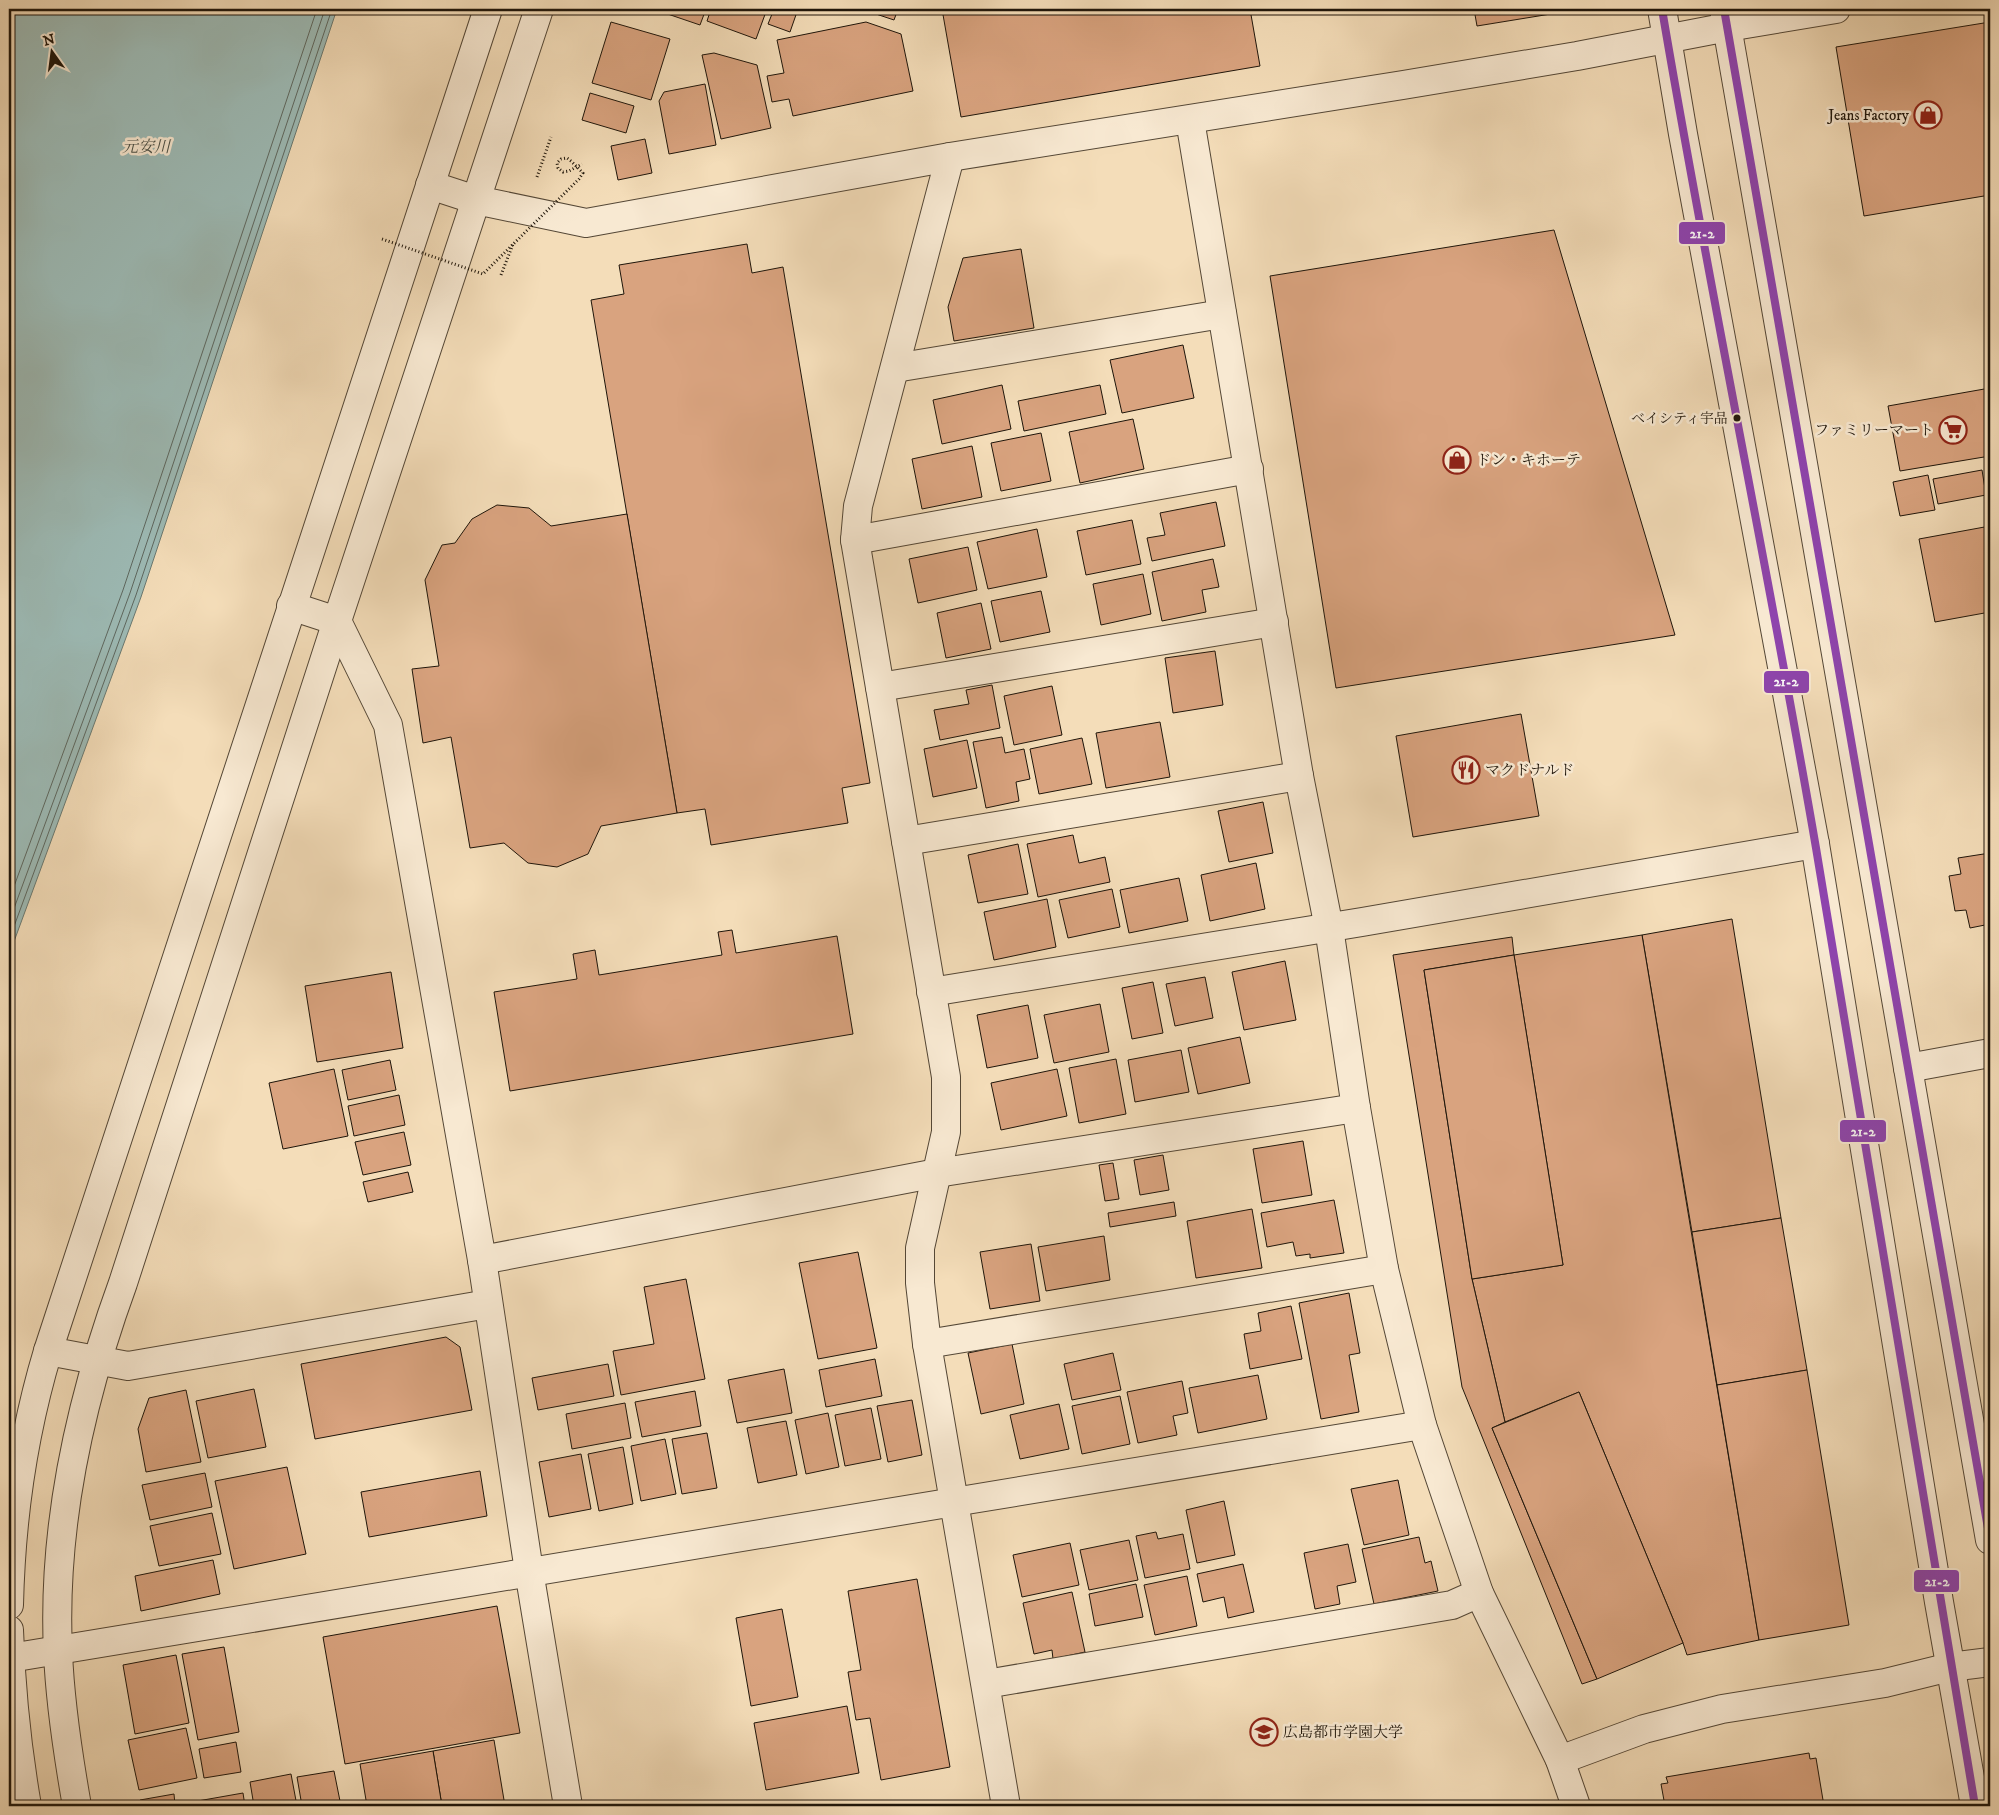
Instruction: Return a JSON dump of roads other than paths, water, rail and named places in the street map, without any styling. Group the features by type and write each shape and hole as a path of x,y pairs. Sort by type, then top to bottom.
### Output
{"street":[{"path":"9,1605 10,1558 16,1498 26,1438 48,1351 488,9"},
{"path":"76,1806 64,1732 58,1650 60,1561 65,1504 74,1448 96,1360 539,9"},
{"path":"1662,9 1815,844 1974,1806"},
{"path":"430,185 476,200 586,223 950,157 1190,120 1577,56 1667,38 1726,18 1836,9"},
{"path":"1726,18 1990,1540"},
{"path":"1190,120 1299,776 1328,928 1356,1108 1384,1269 1422,1425 1479,1593 1560,1760 1576,1806"},
{"path":"950,157 858,506 855,540 946,1077 946,1132 920,1248 920,1283 927,1344 986,1684 1005,1806"},
{"path":"895,368 1222,314"},
{"path":"855,540 1249,469"},
{"path":"291,606 338,622 388,725 482,1260 528,1571 568,1806"},
{"path":"880,687 1274,622"},
{"path":"906,841 1299,776"},
{"path":"932,992 1328,928 1815,844"},
{"path":"1908,1068 1990,1053"},
{"path":"482,1260 937,1173 1356,1108"},
{"path":"927,1344 1384,1269"},
{"path":"48,1351 128,1366 488,1304"},
{"path":"10,1658 528,1571 1422,1425"},
{"path":"986,1684 1452,1604 1479,1593"},
{"path":"9,1630 16,1738 27,1806"},
{"path":"1560,1760 1618,1738 1687,1717 1722,1709 1885,1683 1950,1668 1990,1662"}],"water":[{"name":"元安川","path":"9,9 337,9 141,597 9,955"}],"place":[{"name":"Jeans Factory","path":"1928,115"},
{"name":"ベイシティ宇品","path":"1737,418"},
{"name":"ファミリーマート","path":"1953,430"},
{"name":"ドン・キホーテ","path":"1457,460"},
{"name":"マクドナルド","path":"1466,770"},
{"name":"広島都市学園大学","path":"1264,1732"}]}
